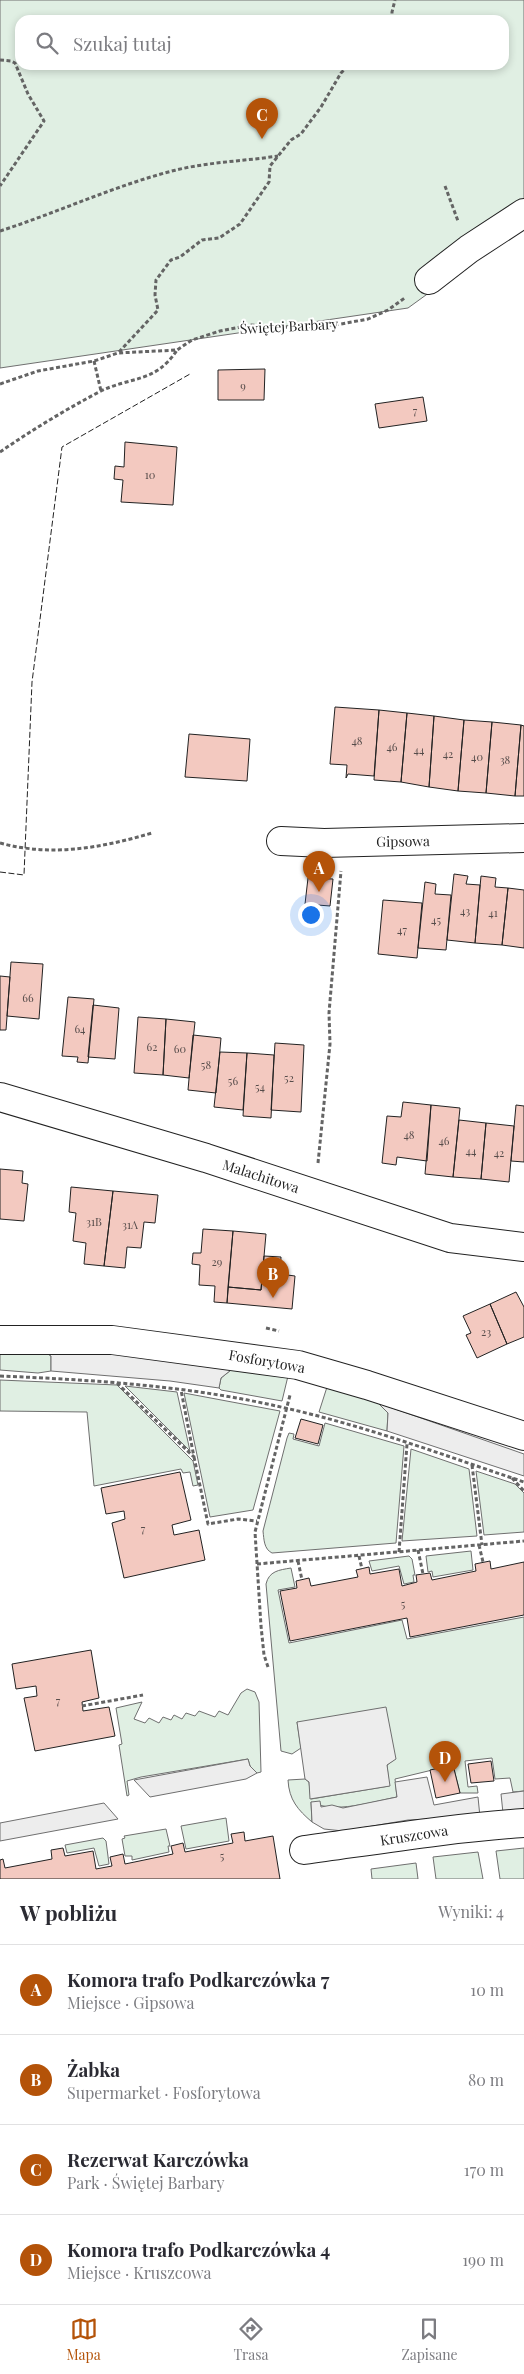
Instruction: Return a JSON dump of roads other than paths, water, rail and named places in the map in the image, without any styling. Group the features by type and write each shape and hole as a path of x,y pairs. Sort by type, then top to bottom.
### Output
{"street":[{"path":"429,280 469,249 524,213"},
{"name":"Gipsowa","path":"281,841 344,843 524,838"},
{"name":"Malachitowa","path":"0,1097 206,1158 450,1238 524,1247"},
{"name":"Fosforytowa","path":"0,1340 112,1340 298,1365 359,1382 524,1436"},
{"name":"Kruszcowa","path":"304,1850 442,1830 524,1823"}],"place":[{"name":"Rezerwat Karczówka","path":"262,139"},
{"name":"Komora trafo Podkarczówka 7","path":"319,892"},
{"name":"Żabka","path":"273,1298"},
{"name":"Komora trafo Podkarczówka 4","path":"445,1782"}]}
